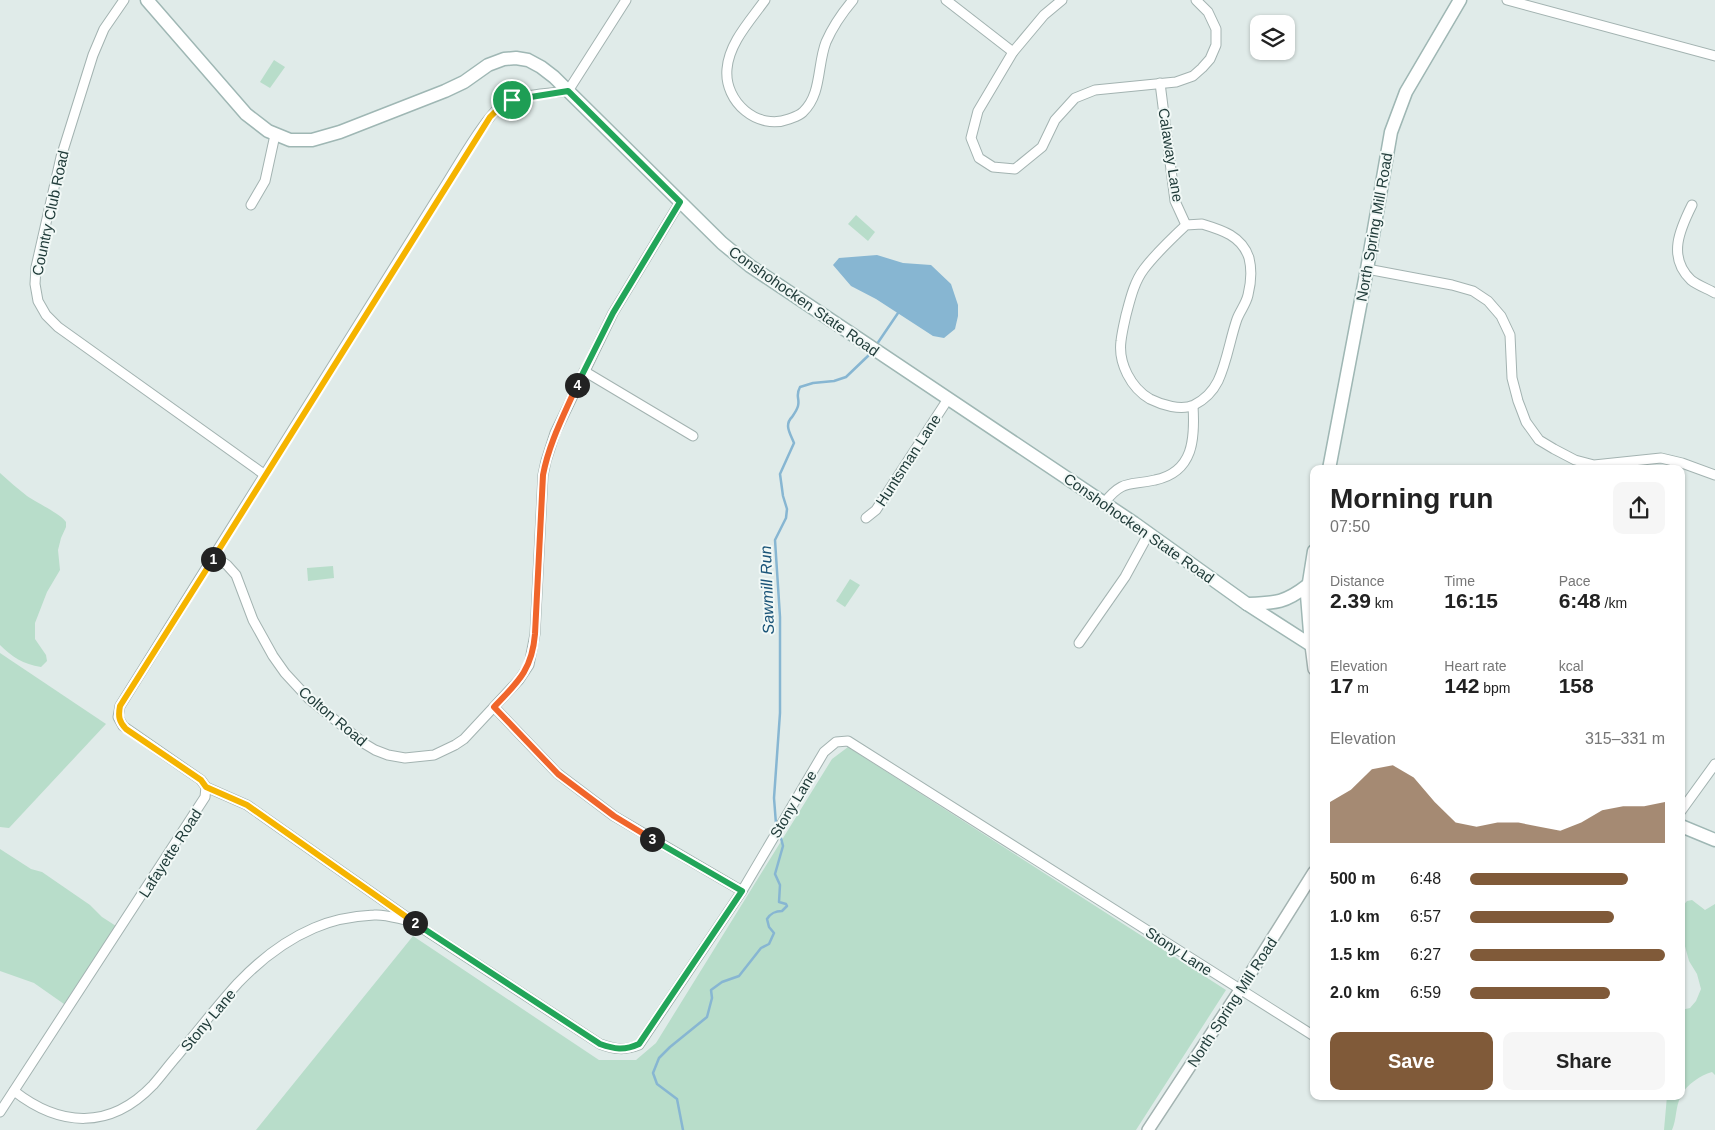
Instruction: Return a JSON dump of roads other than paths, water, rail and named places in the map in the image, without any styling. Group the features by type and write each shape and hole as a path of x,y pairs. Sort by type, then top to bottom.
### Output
{"main road":[{"name":"Conshohocken State Road","path":"147,0 246,114 260,127 290,140 305,141 340,132 451,88 488,65 504,59 522,59 534,63 548,72 722,243 750,266 1149,533 1247,604 1310,645"},
{"name":"North Spring Mill Road","path":"1330,465 1394,118 1409,86 1460,0"},
{"path":"1310,574 1307,612 1310,632"},
{"path":"1247,604 1283,601 1308,585"},
{"path":"1685,828 1715,840"}],"street":[{"name":"Country Club Road","path":"124,0 104,30 96,48 61,157 36,267 36,293 46,315 58,327 265,475"},
{"path":"206,787 201,780 126,729 118,717 120,706 490,117 501,106 512,100 568,91 626,0"},
{"path":"764,0 738,38 730,55 726,79 734,99 745,111 756,118 770,122 784,121 801,114 811,102 817,88 826,43 837,20 853,0"},
{"path":"946,0 1013,52"},
{"path":"1062,0 1044,16 1013,52 978,111 971,138 979,158 993,167 1016,169 1042,146 1055,120 1075,98 1094,90 1176,82 1193,76 1210,59 1216,45 1216,29 1208,12 1196,0"},
{"path":"1507,0 1715,56"},
{"name":"Calaway Lane","path":"1160,83 1175,201 1186,225"},
{"path":"251,206 265,181 276,135"},
{"name":"Colton Road","path":"214,556 236,575 253,620 285,673 309,699 365,744 388,755 405,758 434,755 464,739 524,673 532,655 535,634 543,475 555,433 613,313 680,202"},
{"path":"1692,204 1678,239 1677,253 1680,264 1691,280 1715,293"},
{"path":"1202,224 1220,229 1238,239 1245,250 1252,272 1248,296 1238,318 1218,382 1206,397 1193,406 1177,407 1161,404 1148,397 1128,377 1120,354 1120,342 1130,298 1143,270 1186,225 1202,224"},
{"path":"1367,269 1452,285 1473,291 1488,301 1501,316 1510,335 1512,378 1518,402 1526,422 1539,440 1575,460 1594,465 1661,458 1682,462 1715,475"},
{"path":"584,370 693,436"},
{"name":"Huntsman Lane","path":"866,518 876,510 948,399"},
{"path":"1104,503 1113,491 1121,487 1132,483 1163,478 1174,472 1184,463 1194,438 1193,406"},
{"path":"1079,643 1125,576 1149,533"},
{"path":"494,707 558,774 614,816 742,891"},
{"name":"Stony Lane","path":"206,787 247,805 411,920 600,1044 614,1049 628,1049 639,1044 742,891 824,752 836,742 848,740 1240,990"},
{"path":"1685,805 1715,764"},
{"name":"Lafayette Road","path":"0,1112 204,801 206,787"},
{"name":"North Spring Mill Road","path":"1148,1130 1240,990 1310,878"},
{"name":"Stony Lane","path":"14,1091 30,1103 46,1111 70,1118 84,1119 108,1114 124,1107 152,1085 239,982 279,948 315,927 340,920 375,915 411,920"},
{"path":"1240,990 1310,1033"}],"water":[{"path":"877,255 903,263 931,265 951,284 958,305 955,329 944,338 933,336 876,299 851,286 833,265 839,258"}],"waterway":[{"name":"Sawmill Run","path":"877,344 898,313"},
{"name":"Sawmill Run","path":"776,824 774,798 780,713 780,617 775,540 786,518 787,509 780,474 794,443 788,423 798,407 800,387 846,377 869,355"},
{"name":"Sawmill Run","path":"683,1130 677,1099 657,1084 653,1073 659,1058 707,1017 712,998 711,990 722,982 739,976 761,948 769,944 774,933 769,927 767,919 775,912 782,911 787,906 779,902 780,885 775,874 783,846 781,838"}]}
